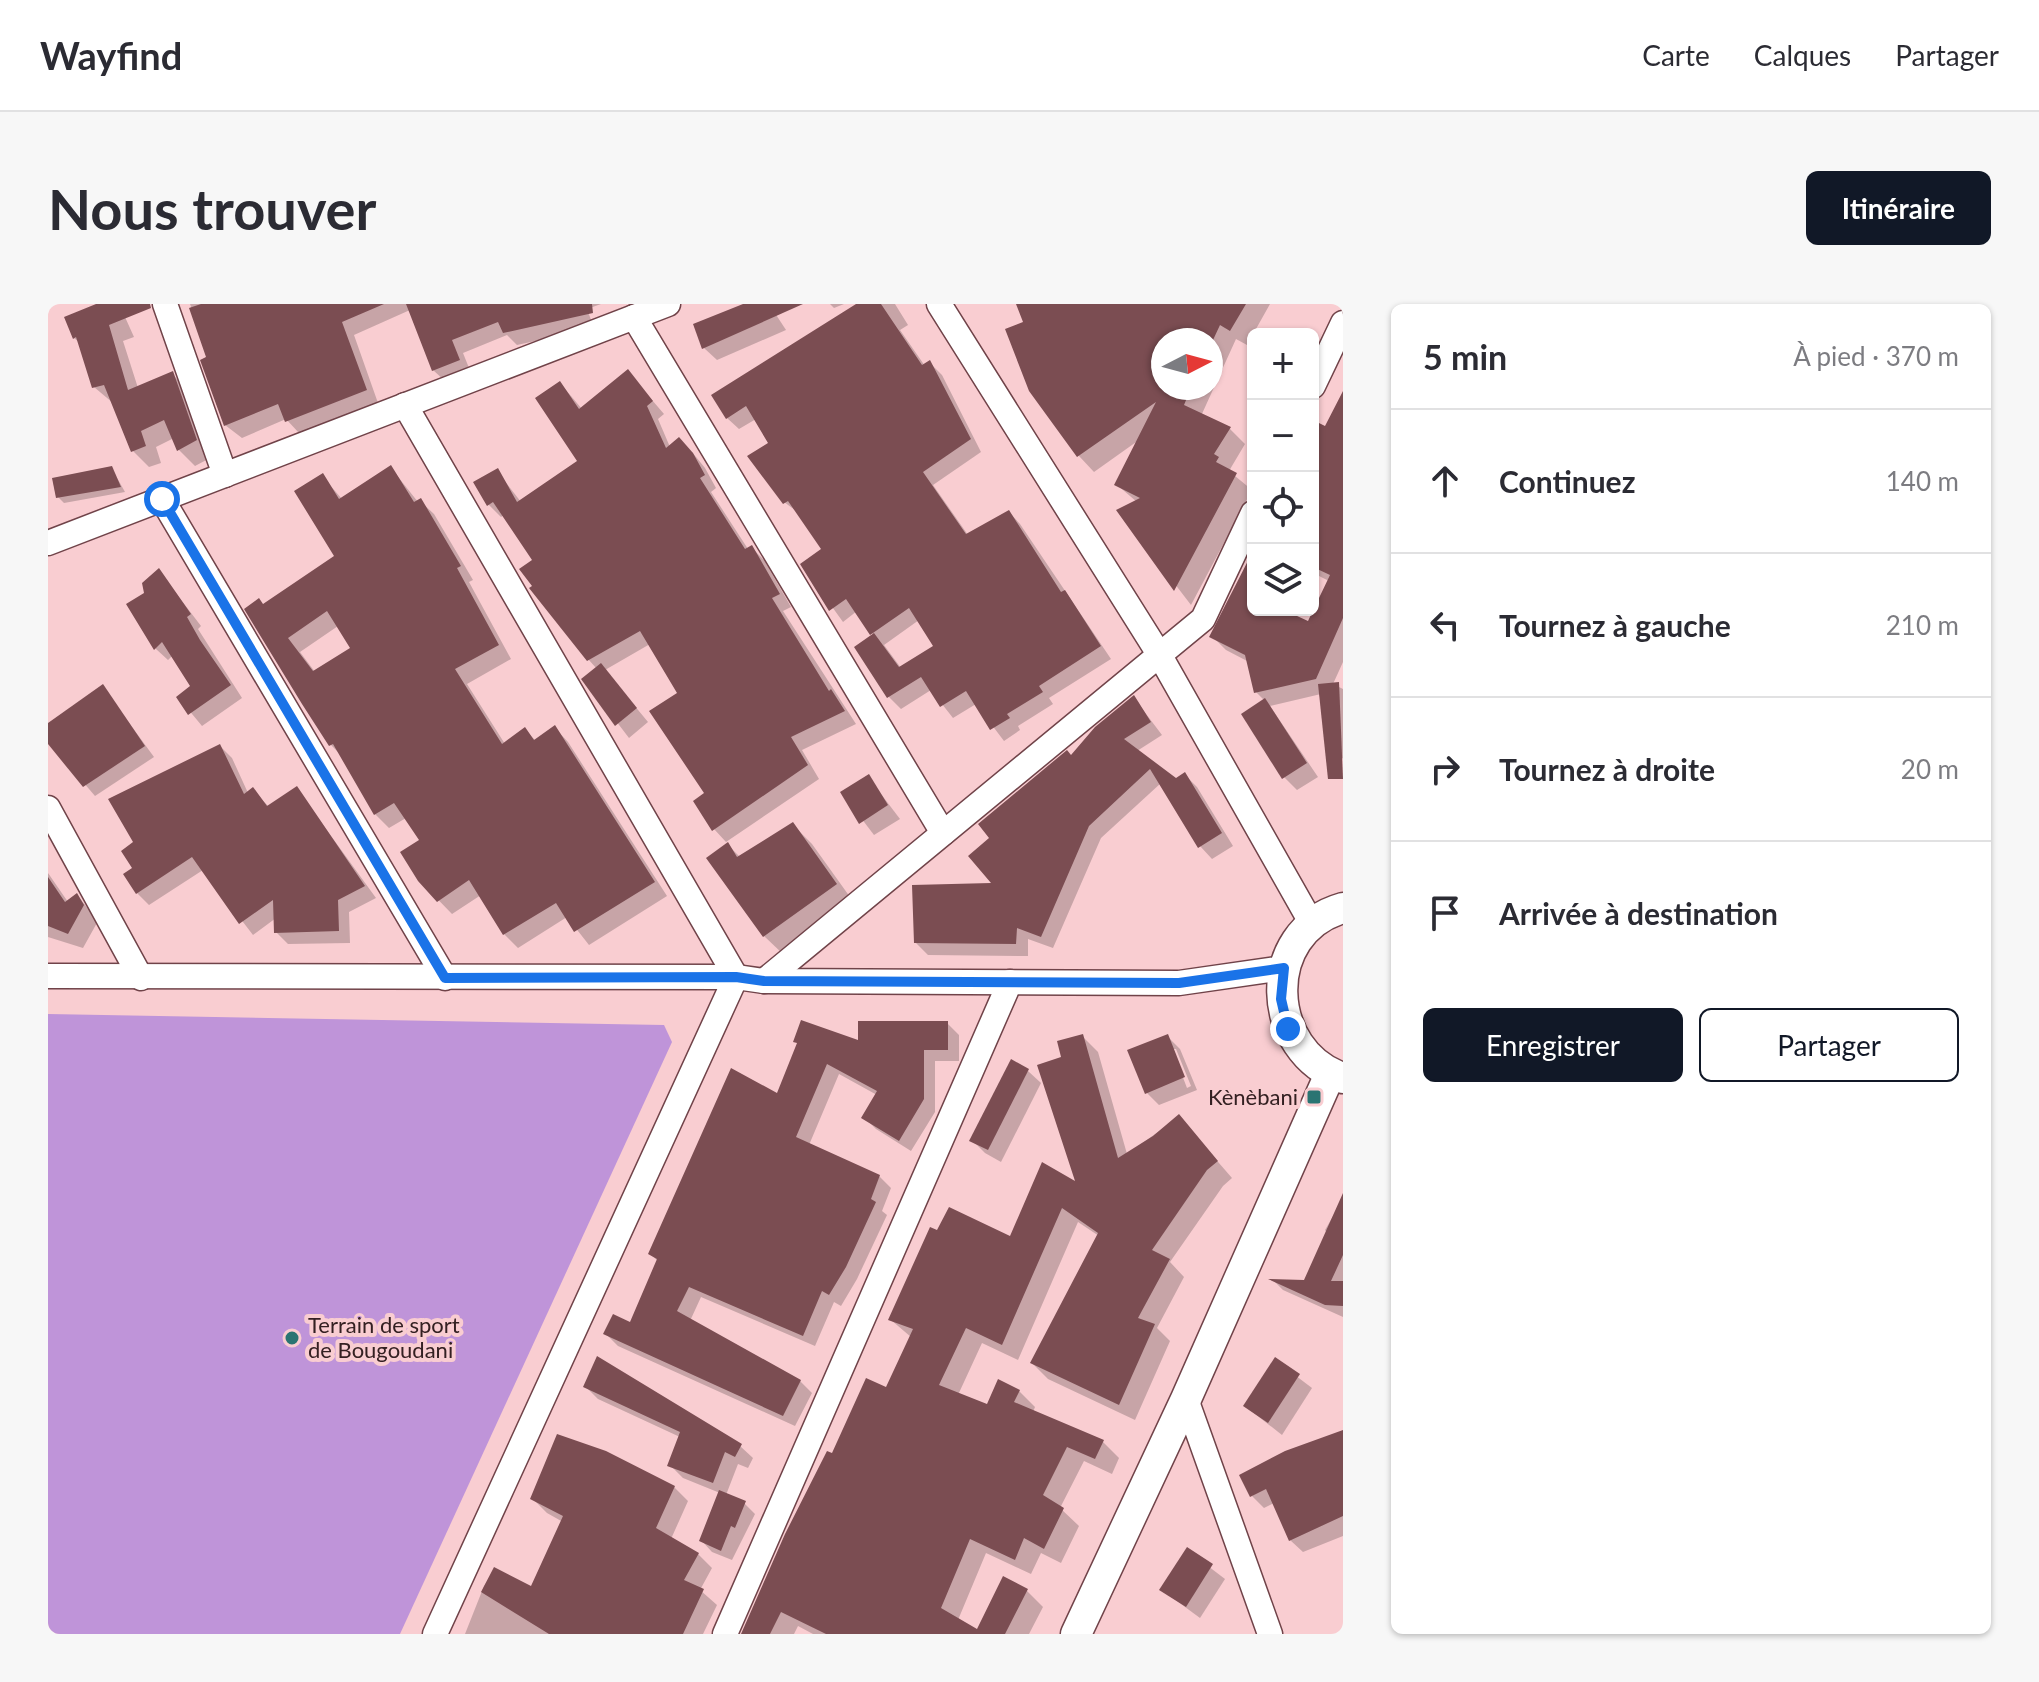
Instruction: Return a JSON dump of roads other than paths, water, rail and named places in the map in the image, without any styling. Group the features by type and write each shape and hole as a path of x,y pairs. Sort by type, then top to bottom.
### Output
{"street":[{"path":"165,304 225,475"},
{"path":"48,543 668,304"},
{"path":"939,304 1159,654 1312,924"},
{"path":"634,317 943,833"},
{"path":"1319,373 1343,323"},
{"path":"405,405 736,977"},
{"path":"162,499 445,978"},
{"path":"764,981 1203,619 1247,526"},
{"path":"48,808 141,978"},
{"path":"1076,1634 1337,1076 1305,1055 1288,1029 1281,999 1284,968 1295,944 1312,924 1343,908"},
{"path":"48,976 736,977 764,981 1179,983 1284,968"},
{"path":"435,1634 736,977"},
{"path":"725,1634 1010,982"},
{"path":"1186,1399 1270,1634"}],"place":[{"name":"Kènèbani","path":"1314,1097"},
{"name":"Terrain de sport de Bougoudani","path":"292,1338"}]}
